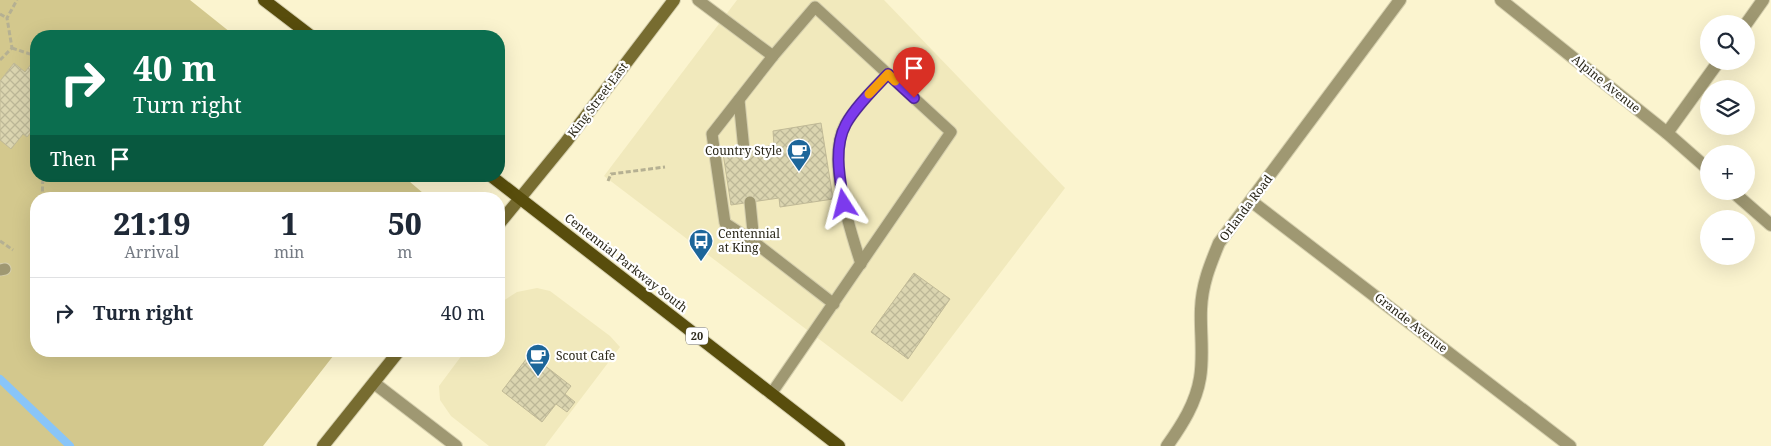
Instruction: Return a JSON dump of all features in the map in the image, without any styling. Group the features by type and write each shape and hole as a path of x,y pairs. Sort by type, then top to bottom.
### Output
{"main road":[{"path":"264,0 303,30"},
{"name":"King Street East","path":"505,217 566,142 674,0"},
{"name":"Centennial Parkway South","path":"499,182 839,446"},
{"path":"323,446 394,357"}],"street":[{"name":"Orlanda Road","path":"1167,446 1191,407 1200,378 1203,341 1201,309 1205,276 1219,243 1400,0"},
{"name":"Alpine Avenue","path":"1501,0 1667,133 1700,162"},
{"path":"1752,15 1763,0"},
{"path":"1667,133 1712,70"},
{"path":"1742,200 1771,225"},
{"name":"Grande Avenue","path":"1251,201 1570,446"},
{"path":"374,383 456,446"}],"lane":[{"path":"698,0 773,56"},
{"path":"771,394 834,304 951,132 815,7 773,56 712,134 726,224 754,242 834,304"},
{"path":"861,264 847,219 838,160 840,141 846,124 888,74"},
{"path":"739,100 744,150"},
{"path":"750,202 754,242"}],"path":[{"path":"12,48 7,18 17,0"},
{"path":"0,14 7,18"},
{"path":"12,48 30,54"},
{"path":"0,60 12,48"},
{"path":"608,181 612,174 665,167"},
{"path":"0,241 13,250"}],"shaded area":[{"path":"0,0 190,0 228,30 30,30 30,182 410,182 422,192 30,192 30,357 332,357 263,446 0,446"},
{"path":"737,0 884,0 1065,188 902,402 604,176"},
{"path":"537,288 550,291 610,336 620,347 545,446 489,446 451,416 440,400 439,386 461,357 505,357 505,300 517,292"}],"building":[{"path":"14,63 25,72 30,66 30,133 27,137 23,134 11,149 0,140 0,81"},
{"path":"821,123 833,199 780,207 779,198 731,205 723,153 774,145 773,131"},
{"path":"914,273 950,299 908,359 871,332"},
{"path":"530,354 571,386 565,394 575,402 567,412 556,404 542,422 502,391"}],"waterway":[{"path":"0,379 70,446"}],"slow traffic":[{"path":"869,94 888,74 895,81"}],"place":[{"name":"Country Style","path":"799,172"},
{"name":"Centennial at King","path":"701,262"},
{"name":"Scout Cafe","path":"538,377"}],"route":[{"path":"844,204 838,160 840,141 846,124 888,74 914,98"}]}
